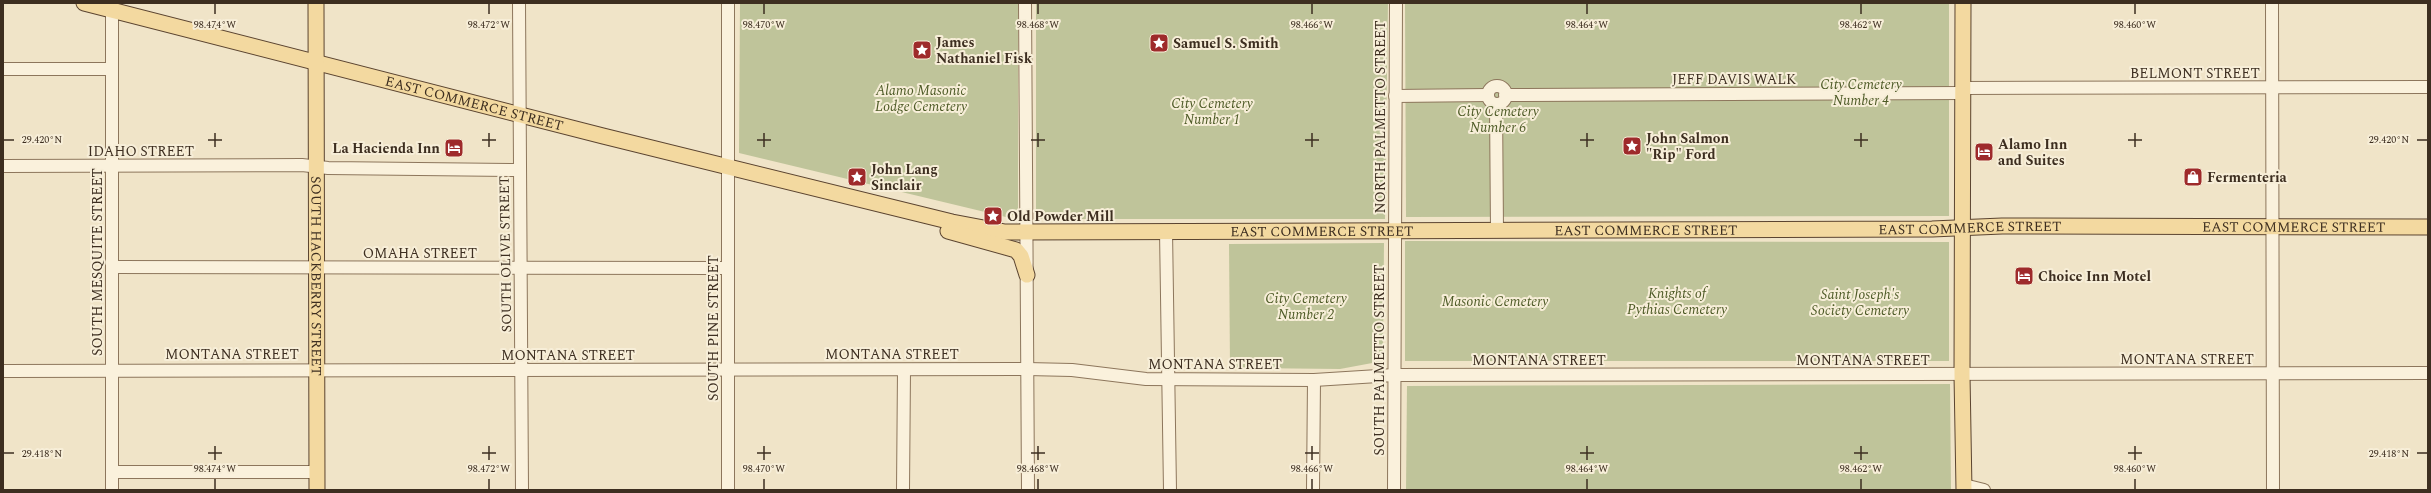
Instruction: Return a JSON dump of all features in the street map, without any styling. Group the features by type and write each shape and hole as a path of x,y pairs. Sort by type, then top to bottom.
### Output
{"main road":[{"name":"EAST COMMERCE STREET","path":"84,3 112,7 519,114 728,167 980,228 1026,232 1394,230 1497,231 1962,228 2002,226 2428,226"},
{"name":"SOUTH HACKBERRY STREET","path":"316,3 317,490"},
{"path":"1963,3 1962,375 1964,488"},
{"name":"EAST COMMERCE STREET","path":"866,201 901,217 1016,250 1021,256 1027,275"}],"street":[{"name":"SOUTH OLIVE STREET","path":"519,3 522,490"},
{"name":"SOUTH PINE STREET","path":"728,3 728,490"},
{"path":"1025,3 1028,490"},
{"name":"NORTH PALMETTO STREET","path":"1394,230 1396,3"},
{"path":"2272,3 2271,227 2273,490"},
{"name":"SOUTH MESQUITE STREET","path":"112,7 112,490"},
{"path":"3,69 112,69"},
{"name":"BELMONT STREET","path":"1963,91 2428,87"},
{"name":"JEFF DAVIS WALK","path":"1492,99 1503,100 1506,95 1963,91"},
{"path":"1395,96 1492,99 1497,231"},
{"name":"IDAHO STREET","path":"3,166 302,165 519,170"},
{"name":"SOUTH PALMETTO STREET","path":"1394,230 1394,490"},
{"path":"1166,231 1170,490"},
{"name":"OMAHA STREET","path":"112,267 728,268"},
{"name":"MONTANA STREET","path":"3,371 112,369 1027,369 1072,370 1146,379 1169,380 1314,380 1394,375 2428,373"},
{"path":"903,490 904,370"},
{"path":"1313,490 1314,380"},
{"path":"112,472 317,472"},
{"path":"1964,488 1984,490"}],"green space":[{"name":"Alamo Masonic Lodge Cemetery","path":"740,3 1018,3 1018,208 1010,218 739,153"},
{"name":"City Cemetery Number 1","path":"1036,3 1388,3 1385,219 1036,219"},
{"path":"1405,3 1949,3 1949,216 1406,217"},
{"path":"1405,241 1949,242 1949,361 1405,361"},
{"name":"City Cemetery Number 2","path":"1384,243 1383,361 1340,369 1230,368 1229,244"},
{"path":"1950,384 1951,490 1406,490 1407,386"}],"place":[{"name":"Samuel S. Smith","path":"1159,43"},
{"name":"James Nathaniel Fisk","path":"922,50"},
{"name":"John Salmon \"Rip\" Ford","path":"1632,146"},
{"name":"La Hacienda Inn","path":"454,148"},
{"name":"Alamo Inn and Suites","path":"1984,152"},
{"name":"John Lang Sinclair","path":"857,177"},
{"name":"Fermenteria","path":"2193,177"},
{"name":"Old Powder Mill","path":"993,216"},
{"name":"Choice Inn Motel","path":"2024,276"}],"park label":[{"name":"City Cemetery Number 4","path":"1861,92"},
{"name":"City Cemetery Number 6","path":"1498,120"},
{"name":"Masonic Cemetery","path":"1495,301"},
{"name":"Knights of Pythias Cemetery","path":"1677,302"},
{"name":"Saint Joseph's Society Cemetery","path":"1860,302"}]}
